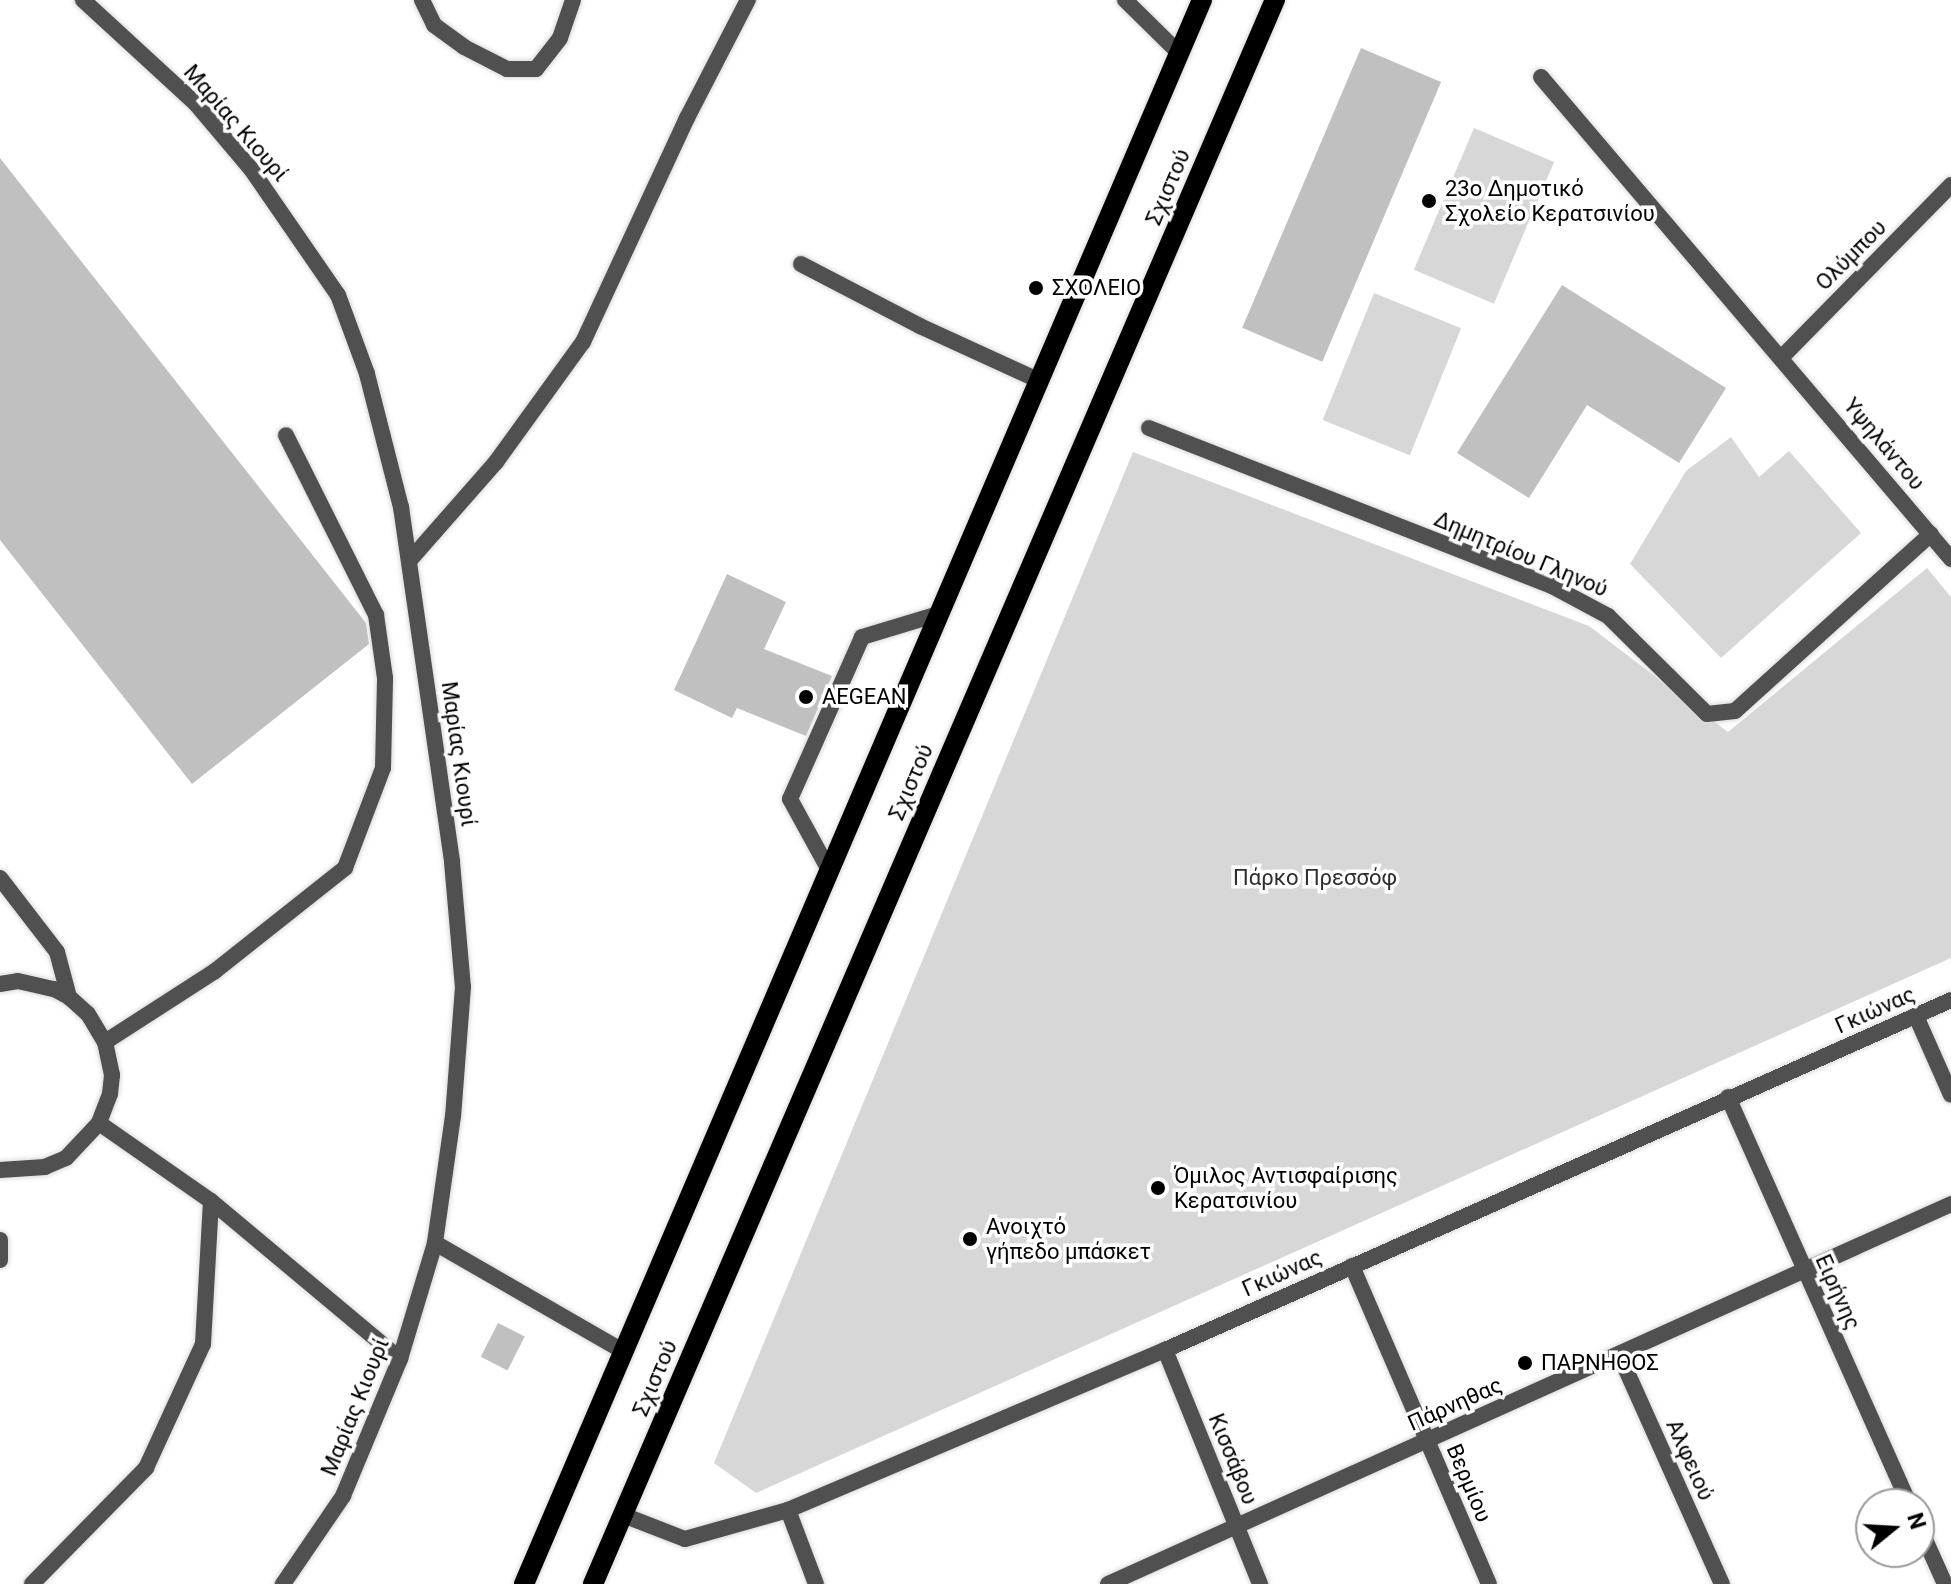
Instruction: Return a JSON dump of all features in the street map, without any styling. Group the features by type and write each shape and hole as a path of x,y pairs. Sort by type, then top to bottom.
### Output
{"main road":[{"name":"Σχιστού","path":"524,1584 1202,0"},
{"name":"Σχιστού","path":"593,1584 1275,0"}],"street":[{"name":"Μαρίας Κιουρί","path":"83,0 196,104 251,169 338,295 367,374 383,431 410,560 452,862 463,987 453,1116 435,1243 400,1359 343,1496 283,1584"},
{"path":"422,0 434,25 464,47 507,69 536,69 560,38 573,0"},
{"path":"410,560 496,462 583,342 687,118 748,0"},
{"path":"1125,0 1179,53"},
{"name":"Υψηλάντου","path":"1541,77 1951,559"},
{"name":"Ολύμπου","path":"1782,357 1951,185"},
{"path":"801,264 920,326 1038,380"},
{"name":"Δημητρίου Γληνού","path":"1149,428 1550,585 1608,616 1707,714 1735,711 1931,534"},
{"path":"105,1042 215,971 345,868 383,768 385,678 376,615 286,435"},
{"path":"829,870 790,799 862,637 938,614"},
{"path":"0,878 57,952 69,997"},
{"path":"0,982 18,981 54,989 69,997 88,1014 105,1042 112,1075 110,1094 99,1123 66,1158 45,1167 0,1170"},
{"name":"Γκιώνας","path":"623,1515 685,1539 788,1510 1165,1350 1951,1000"},
{"path":"1916,1016 1951,1095"},
{"name":"Ειρήνης","path":"1728,1097 1902,1488"},
{"path":"99,1123 211,1201 400,1359"},
{"path":"32,1584 146,1468 203,1344 211,1201"},
{"name":"Πάρνηθας","path":"1108,1584 1951,1204"},
{"path":"0,1240 0,1260"},
{"path":"435,1243 623,1351"},
{"name":"Βερμίου","path":"1352,1266 1489,1584"},
{"name":"Κισσάβου","path":"1165,1350 1260,1584"},
{"name":"Αλφειού","path":"1619,1354 1722,1584"},
{"path":"788,1510 816,1584"},
{"path":"1935,1562 1945,1584"}],"green space":[{"path":"1474,128 1554,162 1494,304 1414,270"},
{"path":"1374,293 1461,328 1410,455 1323,420"},
{"path":"1731,437 1759,477 1789,451 1861,533 1721,658 1630,564 1686,471"},
{"name":"Πάρκο Πρεσσόφ","path":"1133,452 1589,626 1728,732 1927,568 1951,597 1951,958 756,1493 714,1463"}],"building":[{"path":"1361,48 1441,82 1322,362 1242,328"},
{"path":"0,158 366,623 369,644 192,784 0,540"},
{"path":"1562,285 1726,388 1679,463 1587,405 1529,498 1457,453"},
{"path":"727,574 786,602 764,649 832,676 806,736 737,708 732,718 674,690"},
{"path":"498,1323 525,1337 507,1370 481,1357"}],"place":[{"name":"23o Δημοτικό Σχολείο Κερατσινίου","path":"1429,201"},
{"name":"ΣΧΟΛΕΙΟ","path":"1036,288"},
{"name":"AEGEAN","path":"806,697"},
{"name":"Όμιλος Αντισφαίρισης Κερατσινίου","path":"1158,1188"},
{"name":"Ανοιχτό γήπεδο μπάσκετ","path":"970,1239"},
{"name":"ΠΑΡΝΗΘΟΣ","path":"1525,1363"}]}
